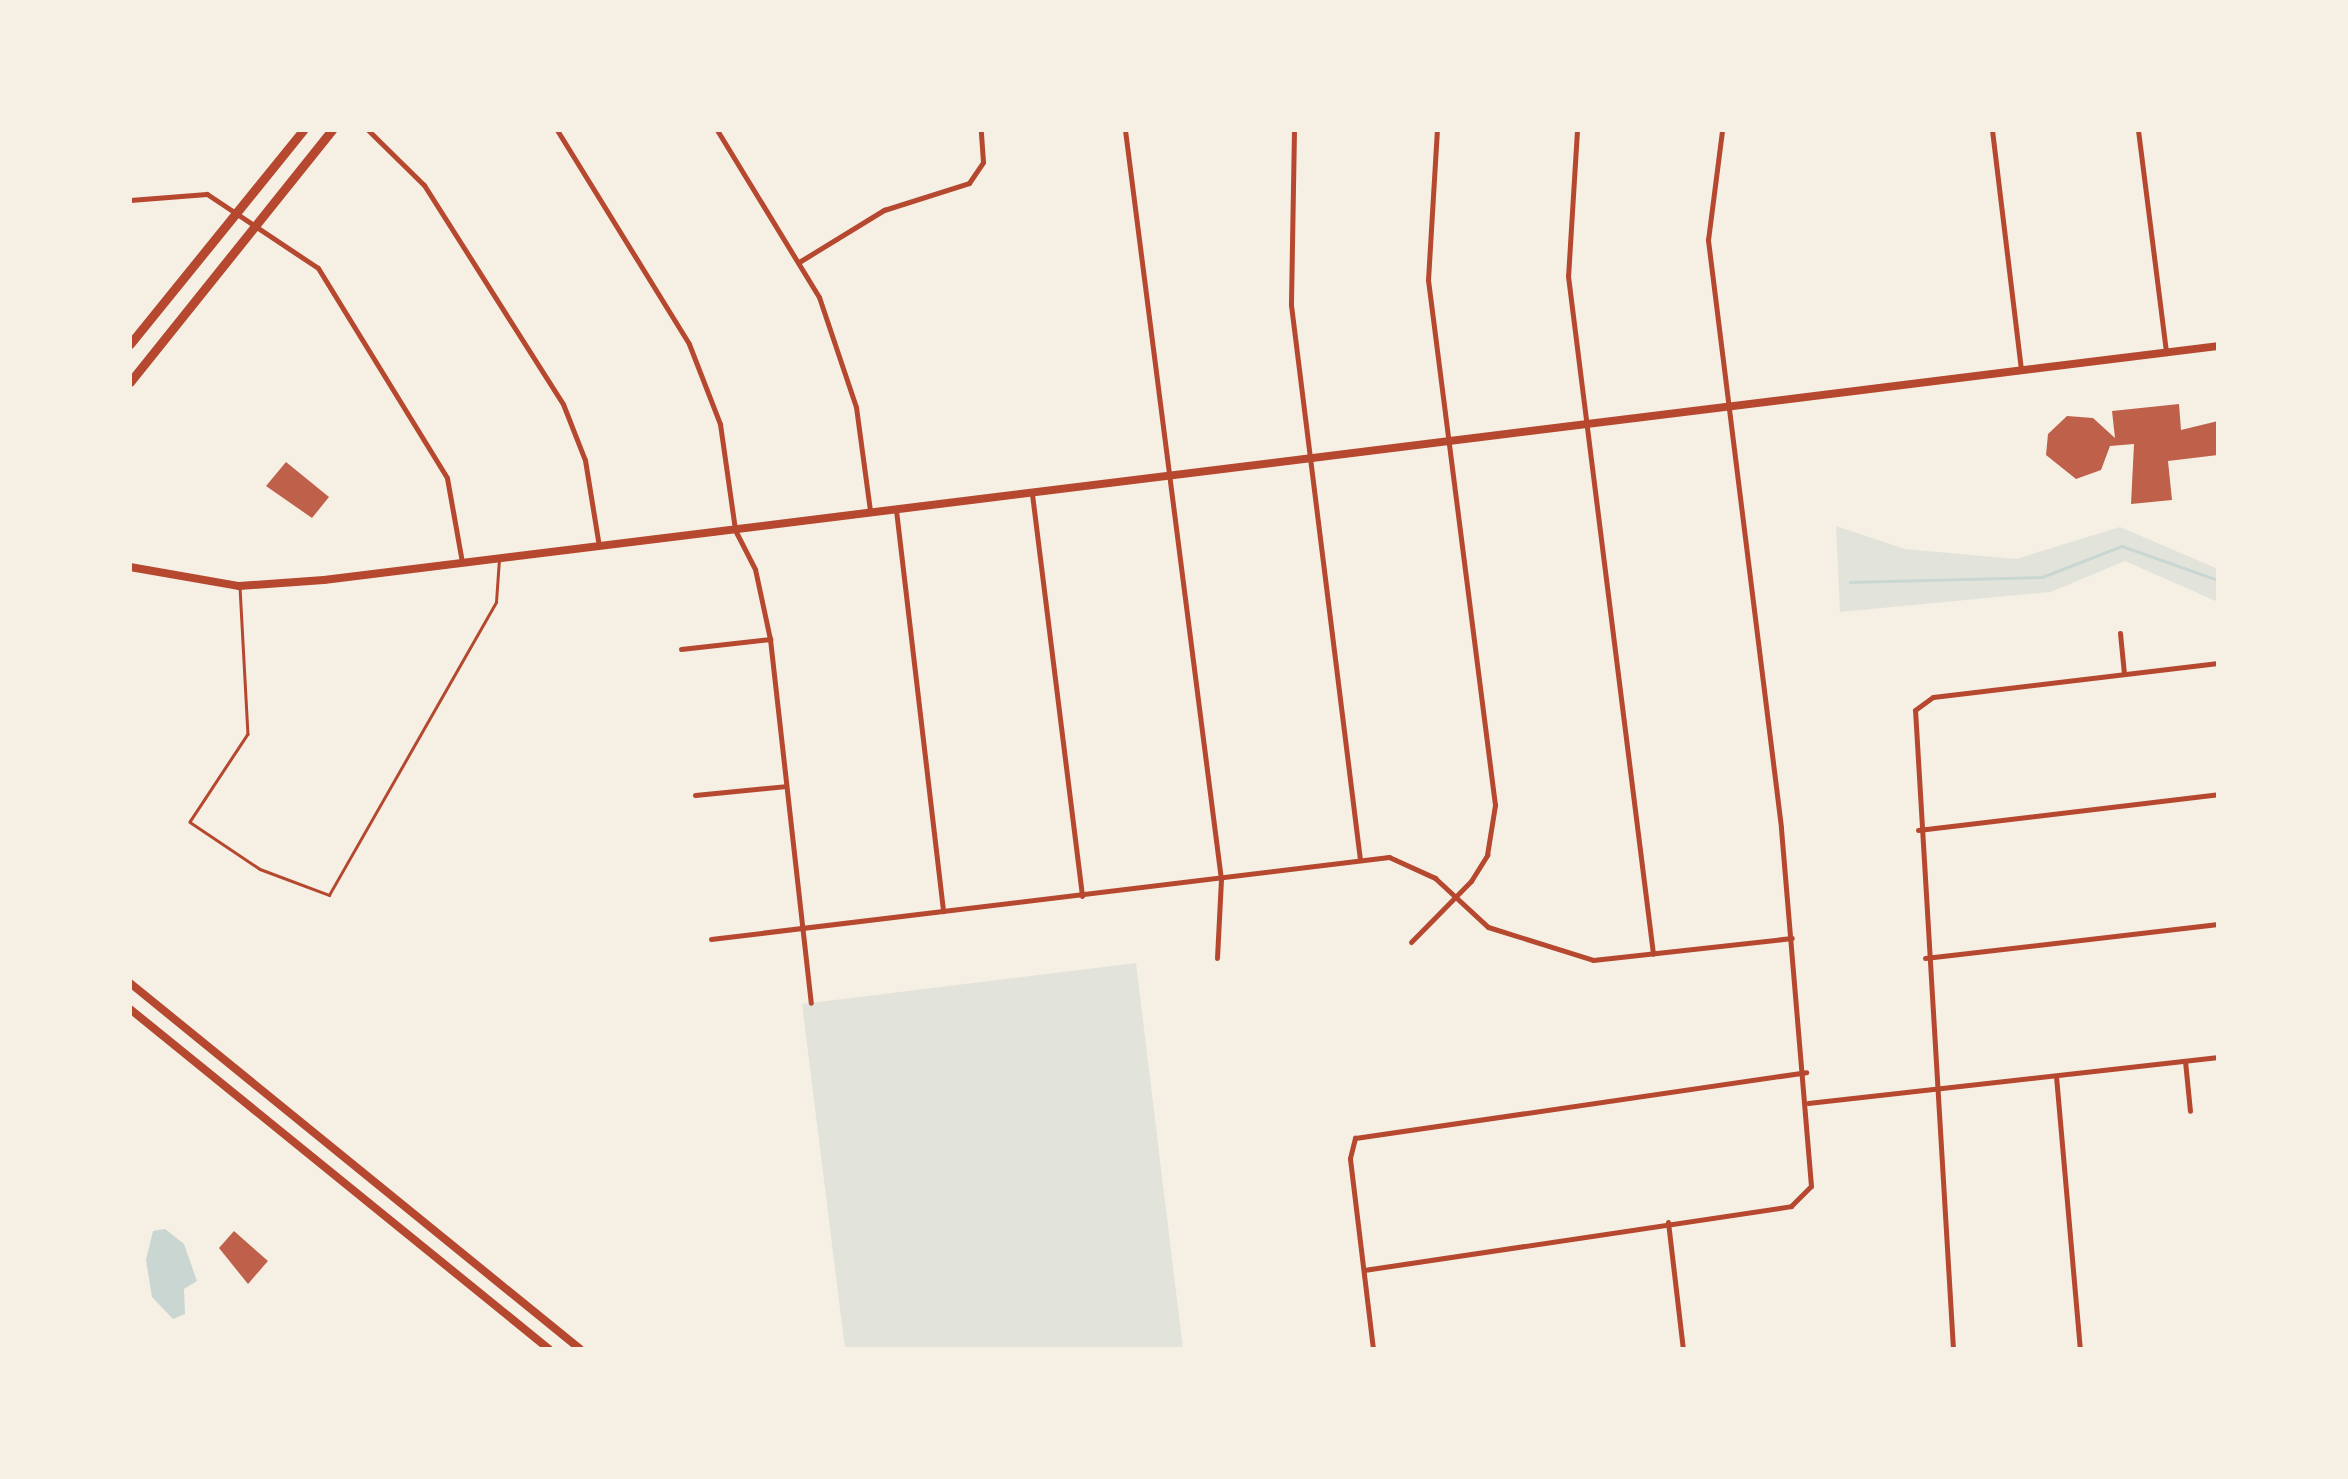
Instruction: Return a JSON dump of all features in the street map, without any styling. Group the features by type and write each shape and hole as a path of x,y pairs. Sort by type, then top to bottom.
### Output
{"main road":[{"path":"130,344 302,130"},
{"path":"130,382 332,130"}],"street":[{"path":"368,130 424,185 563,404 586,460 598,546"},
{"path":"557,130 702,372 720,424 735,530 755,569 770,640 811,1003"},
{"path":"716,130 799,262 856,406 870,514"},
{"path":"799,262 884,210 969,184 983,162 981,130"},
{"path":"1125,130 1221,879 1216,958"},
{"path":"1294,130 1290,287 1360,860"},
{"path":"1411,942 1456,897 1487,855 1495,805 1428,280 1437,130"},
{"path":"1576,130 1566,211 1586,426 1653,954"},
{"path":"1364,1270 1791,1206 1811,1186 1806,1072 1792,938 1708,240 1722,130"},
{"path":"1992,130 2022,371"},
{"path":"2138,130 2166,352"},
{"path":"130,200 206,194 258,222 318,268 436,457 462,562"},
{"path":"130,567 240,586 1172,478 2218,346"},
{"path":"1032,494 1082,896"},
{"path":"896,510 943,911"},
{"path":"2120,633 2124,674"},
{"path":"682,649 770,640"},
{"path":"1953,1349 1918,830 1915,710 1933,697 2218,663"},
{"path":"696,796 786,786"},
{"path":"1918,830 2218,794"},
{"path":"711,938 1360,860 1407,860 1488,927 1543,950 1593,960 1792,938"},
{"path":"1926,958 2218,924"},
{"path":"130,984 580,1349"},
{"path":"130,1009 442,1258 549,1349"},
{"path":"173,1044 186,1029"},
{"path":"1808,1102 2218,1057"},
{"path":"2185,1060 2190,1111"},
{"path":"1373,1349 1350,1158 1356,1138 1806,1072"},
{"path":"2056,1076 2080,1349"},
{"path":"302,1147 312,1132"},
{"path":"1668,1222 1683,1349"},
{"path":"442,1258 455,1244"}],"lane":[{"path":"240,586 248,734 190,822 260,869 330,895 496,602 499,558"}],"shaded area":[{"path":"1836,526 1905,549 2016,559 2120,527 2218,569 2218,602 2125,561 2051,592 1840,612"},
{"path":"1136,963 1183,1349 845,1349 802,1004"},
{"path":"165,1229 184,1244 197,1281 184,1289 185,1314 173,1319 152,1297 146,1260 153,1231"}],"building":[{"path":"2179,404 2181,430 2218,421 2218,455 2168,461 2172,500 2131,504 2134,444 2110,446 2101,470 2076,479 2046,455 2048,434 2067,416 2093,418 2115,438 2112,411"},
{"path":"286,462 329,497 312,518 266,486"},
{"path":"234,1231 268,1261 248,1284 219,1248"}],"waterway":[{"path":"1850,582 2042,577 2122,546 2218,580"}]}
